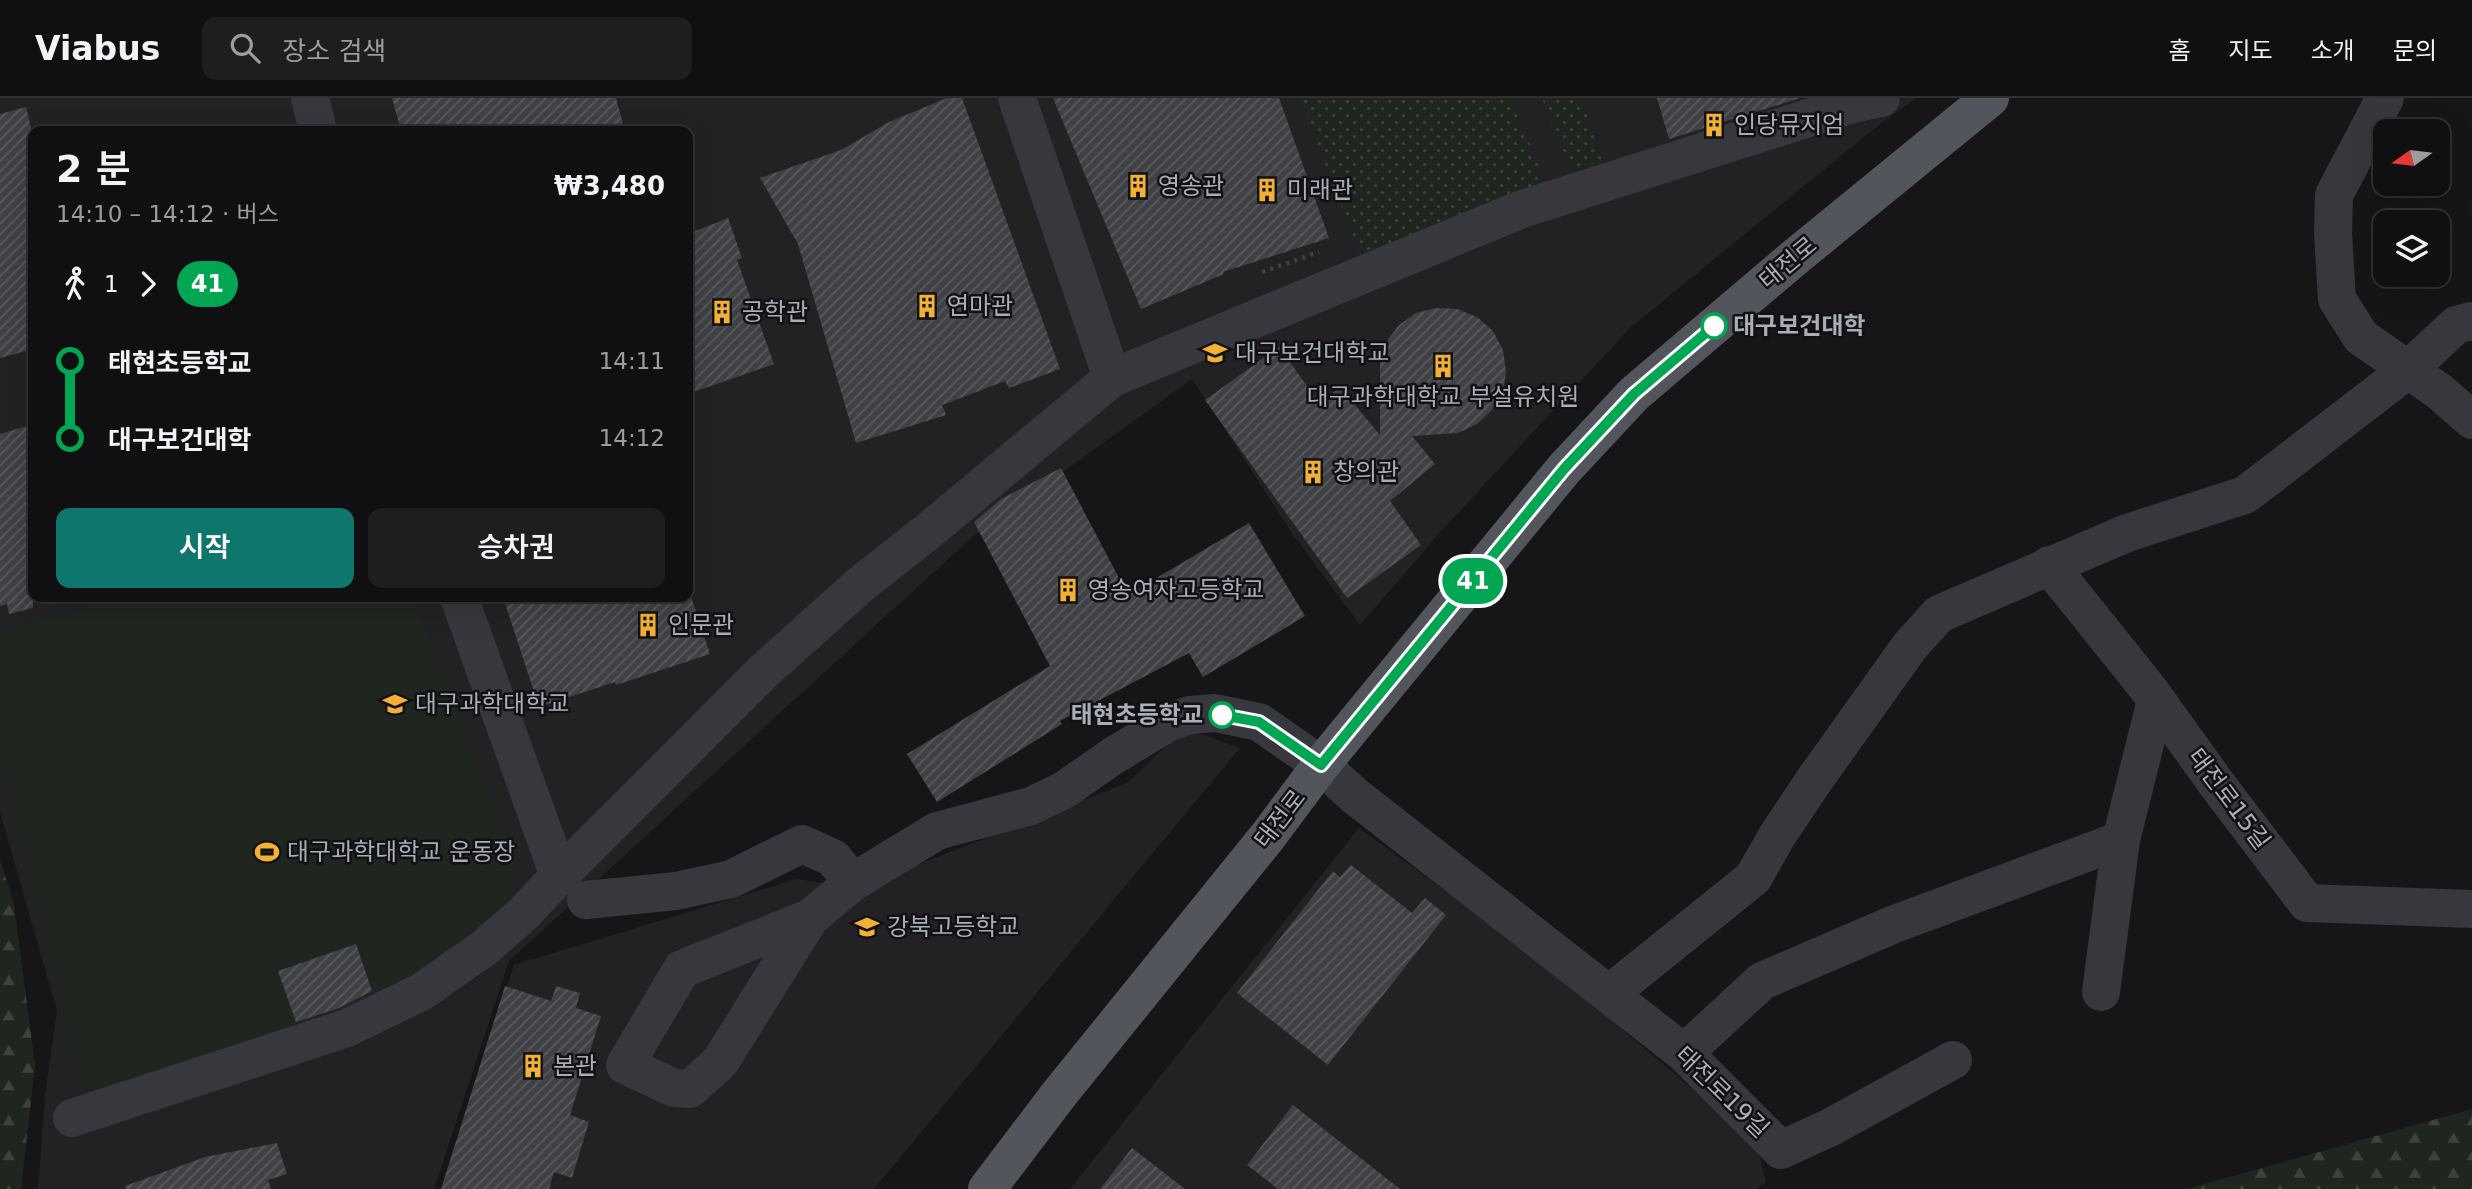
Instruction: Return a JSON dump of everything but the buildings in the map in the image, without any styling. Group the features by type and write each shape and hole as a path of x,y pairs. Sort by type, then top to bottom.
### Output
{"main road":[{"name":"태전로","path":"987,1189 1060,1093 1268,836 1321,765 1564,469 1634,394 1794,258 1990,98"}],"street":[{"path":"310,98 317,126"},
{"path":"1017,98 1112,377"},
{"path":"72,1118 347,1028 421,992 483,949 522,915 572,888 774,661 861,584 1112,377 1522,209 1853,104 1881,98"},
{"path":"2385,98 2334,195 2337,299 2361,337 2409,369 2472,419"},
{"path":"1609,994 1753,878 1815,779 1910,646 1939,614 2127,533 2245,495 2409,369 2467,319"},
{"name":"태전로15길","path":"2049,565 2156,700 2307,903 2472,909"},
{"path":"461,602 572,888"},
{"path":"2101,992 2121,840 2156,700"},
{"name":"태전로19길","path":"810,918 853,882 937,831 1031,806 1064,790 1169,722 1190,715 1215,713 1259,722 1321,765 1355,796 1684,1053 1781,1150 1831,1127 1953,1060"},
{"path":"1684,1053 1762,981 1892,925 2121,840"},
{"path":"572,888 676,891 730,879 802,844 833,858 853,882"},
{"path":"810,918 720,1062 690,1089 674,1088 625,1065 682,969 810,918"}],"path":[{"path":"1262,272 1324,251"}],"shaded area":[{"path":"0,98 1916,98 1880,124 1631,327 1444,528 1360,625 1292,533 1192,379 970,539 509,961 434,1189 38,1189 45,1096 57,1011 0,812"},
{"name":"강북고등학교","path":"1185,728 1240,748 874,1189 441,1189 514,965 797,879 858,888 1127,783"},
{"path":"1359,828 1539,959 1756,1143 1766,1182 1756,1189 1070,1189"}],"green space":[{"path":"1300,98 1511,98 1549,191 1359,253"},
{"path":"1542,98 1582,98 1602,161 1571,170"},
{"name":"대구과학대학교 운동장","path":"104,602 414,602 508,836 515,890 506,910 493,922 463,934 468,949 419,983 113,1095 82,1088 0,757 0,631"},
{"path":"0,859 14,905 35,1065 21,1189 0,1189"},
{"path":"2472,1109 2472,1189 2187,1189"}],"bus line":[{"name":"41","path":"1222,715 1259,722 1321,765 1564,469 1634,394 1714,326"}],"place":[{"name":"인당뮤지엄","path":"1714,125"},
{"name":"영송관","path":"1138,186"},
{"name":"미래관","path":"1267,190"},
{"name":"연마관","path":"927,306"},
{"name":"공학관","path":"722,312"},
{"name":"대구보건대학","path":"1714,326"},
{"name":"대구보건대학교","path":"1215,353"},
{"name":"대구과학대학교 부설유치원","path":"1443,366"},
{"name":"창의관","path":"1313,472"},
{"name":"영송여자고등학교","path":"1068,590"},
{"name":"인문관","path":"648,625"},
{"name":"대구과학대학교","path":"395,704"},
{"name":"태현초등학교","path":"1222,715"},
{"name":"대구과학대학교 운동장","path":"267,852"},
{"name":"강북고등학교","path":"867,927"},
{"name":"본관","path":"533,1066"}]}
